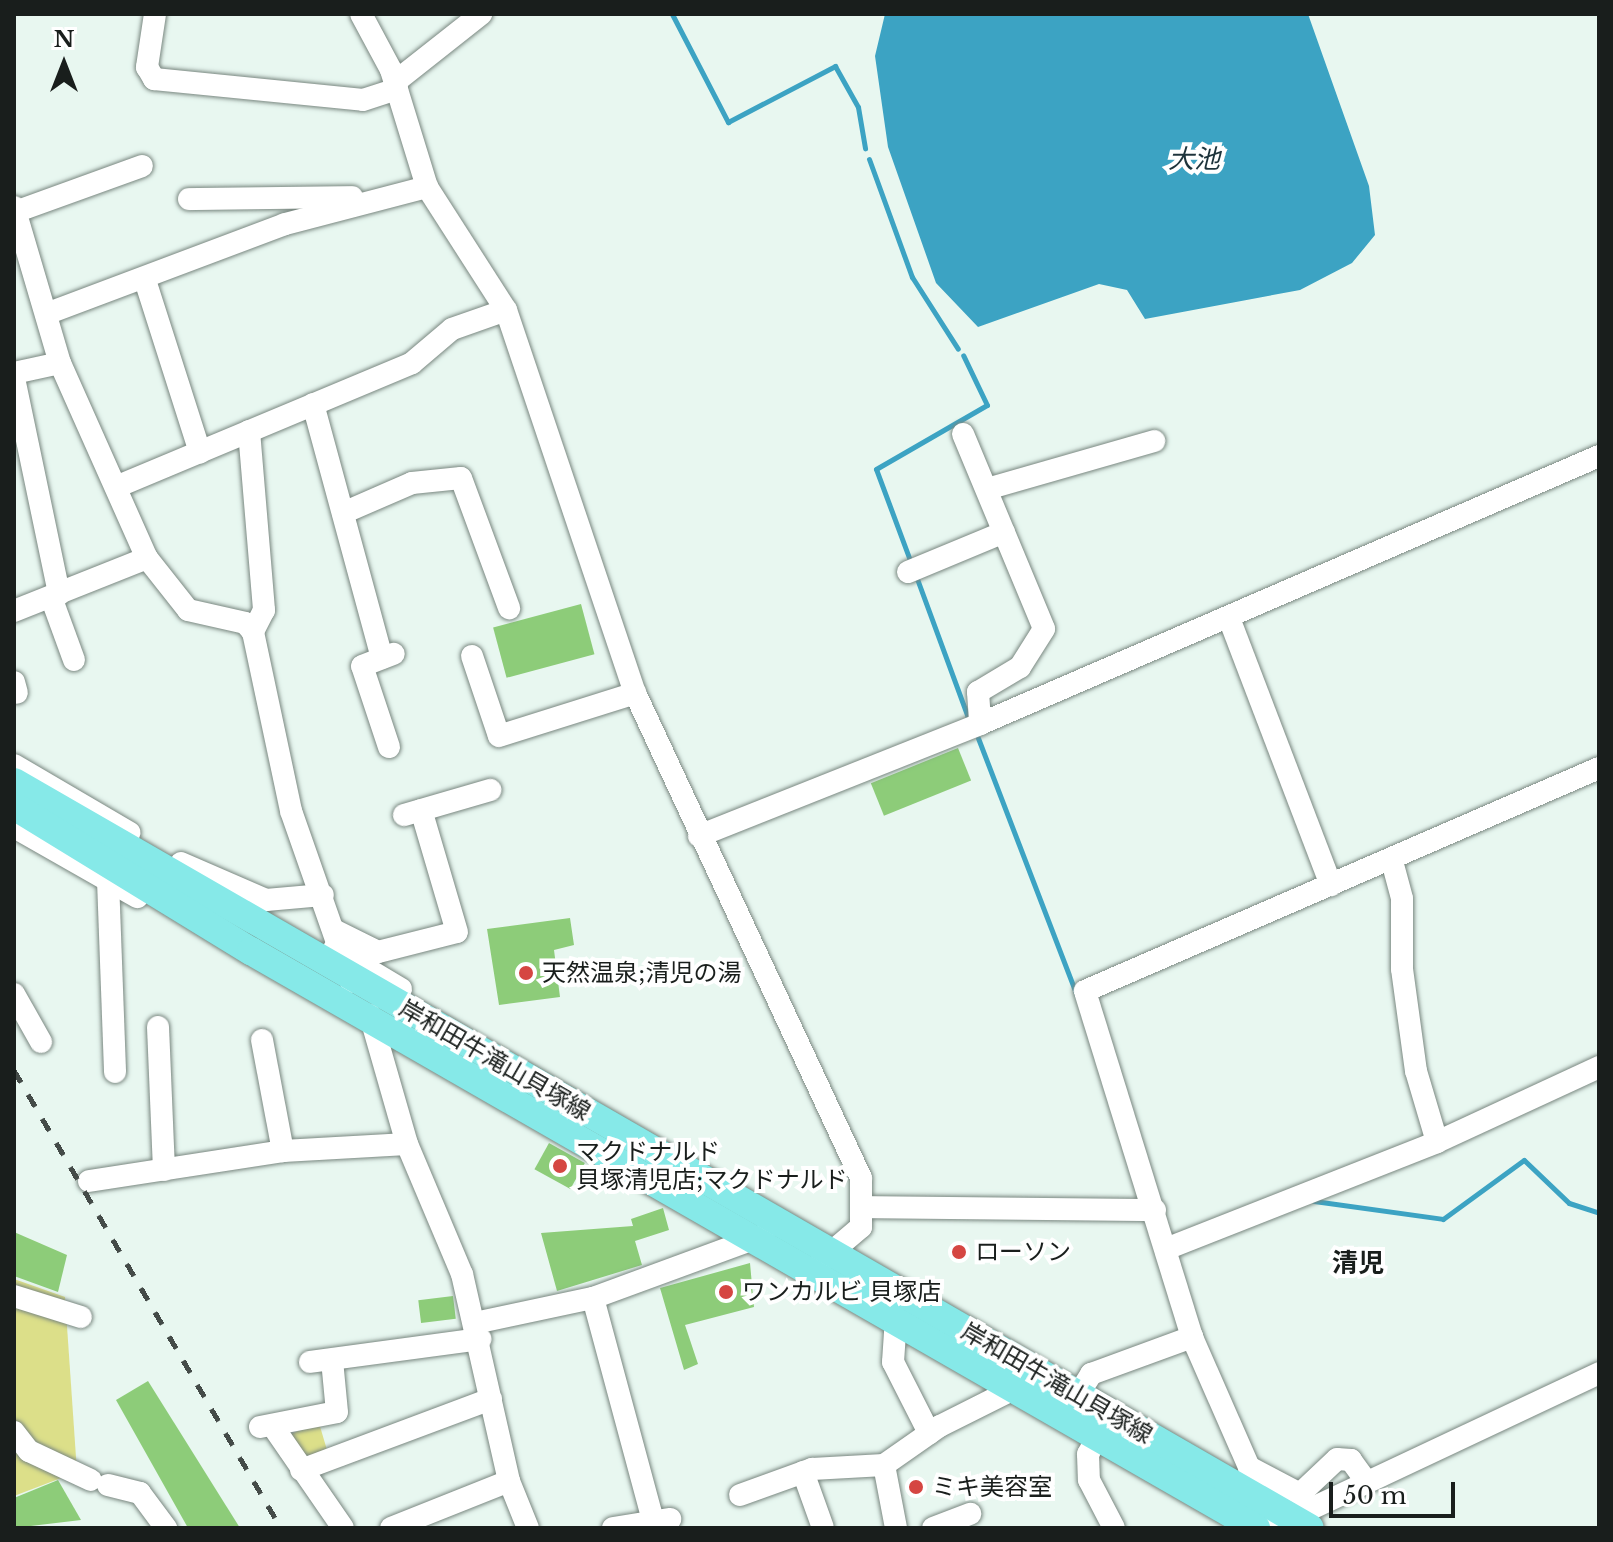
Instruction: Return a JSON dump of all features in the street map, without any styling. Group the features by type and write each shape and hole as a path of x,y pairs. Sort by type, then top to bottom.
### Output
{"main road":[{"name":"岸和田牛滝山貝塚線","path":"14,782 342,976 373,1020 756,1238 821,1261 1078,1395 1103,1424 1256,1528"},
{"name":"岸和田牛滝山貝塚線","path":"14,806 342,976 787,1227 821,1261 896,1318 1016,1388 1103,1424 1291,1525"}],"street":[{"path":"155,14 147,67 154,79 363,100 396,86 481,14"},
{"path":"361,14 396,86 427,187 506,310 635,693 861,1178 864,1207 861,1227 821,1261"},
{"path":"142,166 15,210 22,263 46,314 60,363 147,558 188,610 245,623 253,632 291,811 334,930 342,976"},
{"path":"189,199 365,198 427,187"},
{"path":"46,314 365,198"},
{"path":"145,280 200,452"},
{"path":"116,487 412,363 452,329 506,310"},
{"path":"60,363 14,376 55,595 74,660"},
{"path":"313,404 388,656 362,666 389,747"},
{"path":"249,431 264,610 253,632"},
{"path":"963,434 1044,629 1020,667 978,692 980,724"},
{"path":"987,489 1154,441"},
{"path":"699,836 980,724 1599,456"},
{"path":"343,513 412,483 461,478 509,608"},
{"path":"913,570 1004,532"},
{"path":"14,611 147,558"},
{"path":"1229,618 1331,885"},
{"path":"472,656 499,736 635,693"},
{"path":"14,765 181,863 342,976"},
{"path":"1366,1481 1351,1460 1337,1459 1300,1494 1249,1467 1192,1337 1085,991 1392,861 1599,768"},
{"path":"334,930 378,952 457,932 413,813 490,790"},
{"path":"14,827 108,880 342,976"},
{"path":"1392,861 1402,899 1402,969 1416,1071 1437,1142"},
{"path":"181,863 266,900 323,895"},
{"path":"108,880 115,1072"},
{"path":"14,994 41,1042"},
{"path":"373,1020 407,1144 477,1331 509,1481 528,1528"},
{"path":"158,1027 164,1170"},
{"path":"262,1040 283,1151"},
{"path":"1166,1249 1437,1142 1599,1067"},
{"path":"89,1181 283,1151 407,1144"},
{"path":"864,1207 1155,1210"},
{"path":"343,1528 267,1427 337,1412 321,1361 477,1331 593,1298 787,1227"},
{"path":"14,1296 81,1317"},
{"path":"593,1298 662,1520 613,1528"},
{"path":"896,1318 893,1362 929,1433"},
{"path":"1078,1395 1091,1374 1192,1337"},
{"path":"1291,1525 1366,1481 1599,1373"},
{"path":"740,1495 803,1472 884,1465 929,1433 1016,1388"},
{"path":"301,1470 491,1399"},
{"path":"1103,1424 1089,1480 1114,1528"},
{"path":"14,1432 29,1451 99,1482 140,1493 166,1528"},
{"path":"884,1465 896,1528"},
{"path":"803,1472 823,1528"},
{"path":"391,1528 509,1481"},
{"path":"933,1528 970,1514"}],"green space":[{"path":"14,1279 65,1297 77,1472 14,1496"},
{"path":"319,1423 327,1450 304,1460 288,1435"}],"water":[{"name":"大池","path":"885,14 1308,14 1369,186 1375,235 1352,263 1300,290 1145,319 1127,290 1099,284 978,327 936,283 888,147 875,56"}],"building":[{"path":"581,604 594,654 507,678 493,628"},
{"path":"958,748 971,780 884,816 871,783"},
{"name":"天然温泉;清児の湯","path":"570,918 574,945 554,950 560,997 499,1005 487,929"},
{"name":"マクドナルド 貝塚清児店;マクドナルド","path":"549,1143 585,1163 570,1189 534,1169"},
{"path":"663,1208 669,1230 635,1241 642,1265 557,1291 541,1233 633,1226 631,1219"},
{"path":"14,1232 67,1255 58,1292 14,1276"},
{"path":"750,1263 754,1307 685,1325 698,1364 684,1370 660,1288"},
{"path":"453,1296 456,1319 421,1323 418,1300"},
{"path":"148,1381 240,1528 188,1528 116,1400"},
{"path":"58,1480 81,1520 14,1528 14,1498"}],"waterway":[{"path":"672,14 728,122 835,66 858,107 865,148"},
{"path":"869,159 912,277 958,349"},
{"path":"911,563 876,469 987,405 963,355"},
{"path":"916,576 968,717"},
{"path":"978,738 1078,999"},
{"path":"1314,1201 1443,1219 1524,1160 1569,1203 1599,1213"}],"railway":[{"path":"14,1070 281,1528"}],"place":[{"name":"天然温泉;清児の湯","path":"526,973"},
{"name":"マクドナルド 貝塚清児店;マクドナルド","path":"560,1166"},
{"name":"ローソン","path":"959,1252"},
{"name":"ワンカルビ 貝塚店","path":"726,1292"},
{"name":"ミキ美容室","path":"916,1487"}],"district":[{"name":"清児","path":"1358,1264"}]}
